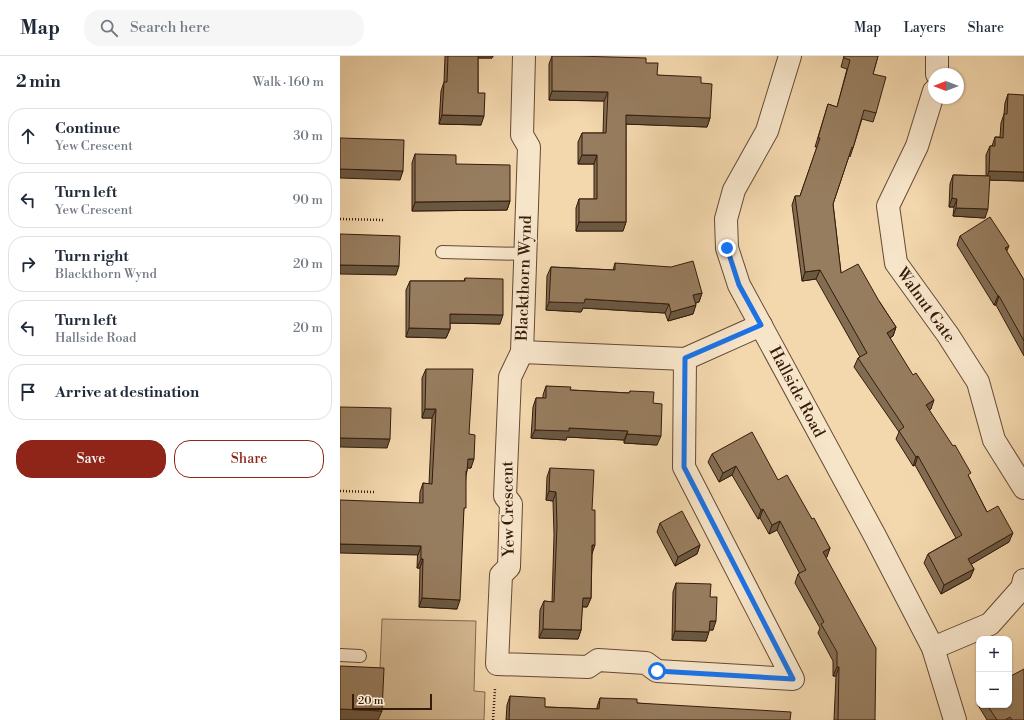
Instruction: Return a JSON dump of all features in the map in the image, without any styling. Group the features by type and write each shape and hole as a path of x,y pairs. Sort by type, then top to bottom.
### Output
{"street":[{"name":"Blackthorn Wynd","path":"524,56 522,135 529,147 524,254 522,352 685,358 761,325"},
{"name":"Hallside Road","path":"790,56 767,131 734,190 726,219 727,248 739,285 875,536 933,648 955,720"},
{"path":"937,56 938,68"},
{"name":"Walnut Gate","path":"930,104 917,146 888,206 896,263 948,335 978,382 994,440 1024,488"},
{"name":"Yew Crescent","path":"497,664 501,575 509,567 511,504 505,496 510,377 522,352"},
{"path":"497,664 588,667 598,660 646,663 657,671 793,679 684,467 685,358"},
{"path":"933,648 990,624 1022,588 1024,580"}],"lane":[{"path":"442,252 524,254"},
{"path":"340,655 360,656"}],"path":[{"path":"340,219 384,220"},
{"path":"340,491 374,492"},
{"path":"493,720 497,664"}],"shaded area":[{"path":"382,619 476,621 474,691 485,692 484,720 378,720"}],"building":[{"path":"448,56 478,56 478,93 485,93 484,116 442,115 444,82 447,82"},
{"path":"552,56 646,58 646,63 658,63 657,75 701,77 701,83 712,84 710,118 626,115 626,222 579,222 579,199 597,199 597,155 582,155 582,133 606,133 608,92 552,91"},
{"path":"844,56 878,56 873,74 886,77 876,113 864,110 853,148 852,147 833,204 841,273 858,264 896,327 887,333 913,375 916,373 934,400 926,405 953,446 955,445 971,473 968,475 987,512 998,506 1013,533 968,559 974,569 944,585 928,554 962,535 918,456 916,457 899,431 904,427 858,358 867,353 820,270 805,272 795,196 800,196 820,138 818,138 828,104 837,107 850,60 844,58"},
{"path":"1008,94 1024,95 1024,172 989,171 990,146 995,146 995,137 1003,138 1004,114 1007,114"},
{"path":"340,138 404,140 403,171 340,169"},
{"path":"415,154 456,155 456,164 510,165 510,201 415,202"},
{"path":"953,175 990,176 988,209 956,208 957,199 952,198"},
{"path":"990,217 1009,246 1005,248 1024,280 1024,341 999,296 960,236"},
{"path":"340,234 400,236 399,266 340,265"},
{"path":"693,261 702,293 693,295 696,305 671,312 669,304 585,299 584,303 549,302 551,267 615,270 615,263 671,267"},
{"path":"465,278 503,279 503,315 450,314 450,329 409,328 410,281 465,281"},
{"path":"426,369 473,369 469,434 475,435 474,459 468,459 466,471 466,508 464,508 460,600 422,598 423,559 421,559 421,546 340,544 340,500 423,503 423,483 432,484 436,409 425,409"},
{"path":"546,386 571,387 570,390 629,393 630,391 654,392 653,403 662,404 661,436 627,434 628,431 569,428 569,431 535,430 536,398 546,398"},
{"path":"340,407 391,408 390,439 340,438"},
{"path":"752,432 778,480 787,475 812,519 814,518 830,548 823,552 876,648 875,720 838,720 839,667 837,667 837,652 821,624 824,622 798,574 806,570 780,521 772,525 763,509 761,510 736,466 723,473 712,454"},
{"path":"550,468 594,470 592,510 595,510 595,545 592,545 591,598 583,598 581,630 543,629 544,601 554,602 557,526 556,492 549,491"},
{"path":"682,511 700,545 678,557 660,523"},
{"path":"676,583 711,584 710,597 717,597 716,621 710,621 709,632 675,631"},
{"path":"340,666 384,668 382,711 340,709"},
{"path":"1024,669 1024,720 1012,720 1010,717 1005,720 997,720 989,708 1012,708 1012,675"},
{"path":"510,696 545,698 545,707 599,709 600,698 637,699 637,703 791,712 790,720 509,720"}],"route":[{"path":"657,671 793,679 684,467 685,358 761,325 739,285 727,248"}]}
